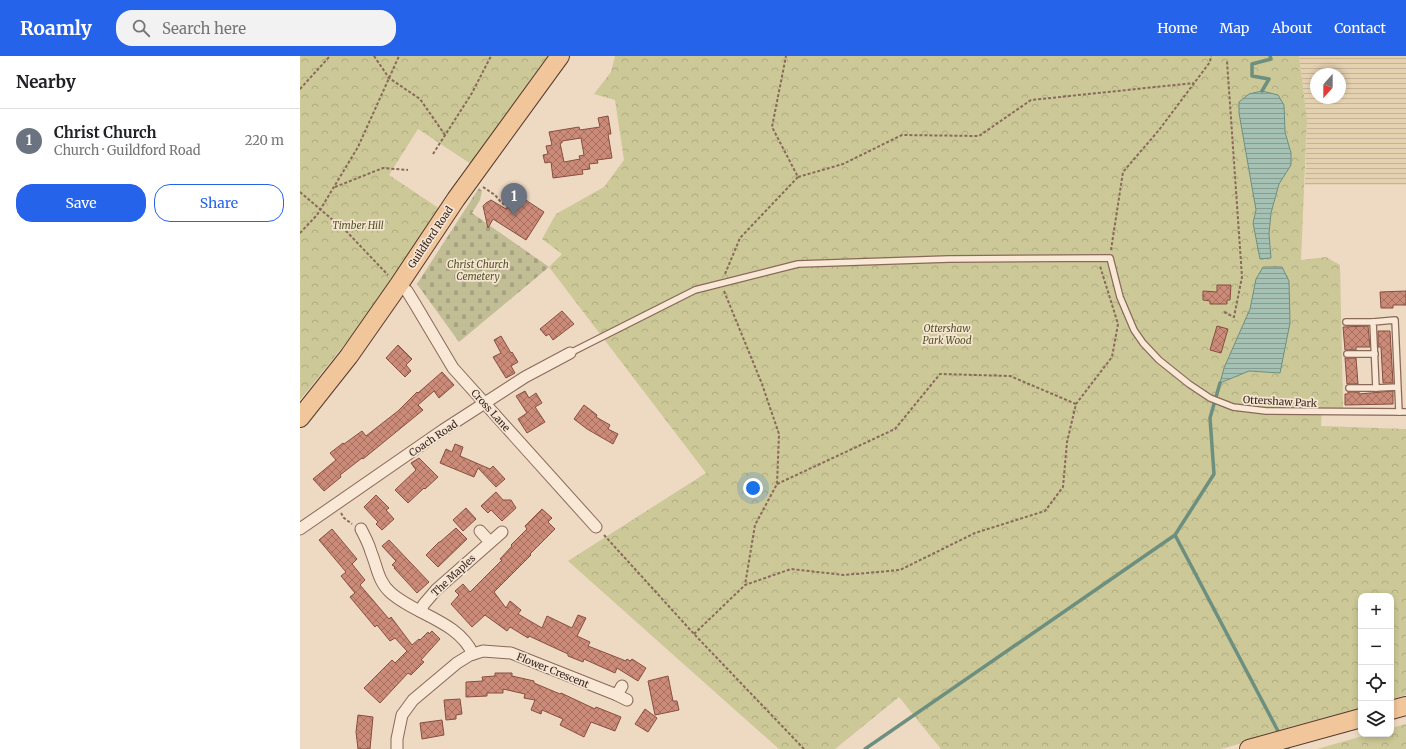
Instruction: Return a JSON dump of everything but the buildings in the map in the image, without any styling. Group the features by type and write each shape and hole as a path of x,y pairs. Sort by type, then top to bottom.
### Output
{"main road":[{"name":"Guildford Road","path":"300,418 349,356 456,199 560,56"},
{"path":"1394,709 1406,706"},
{"path":"1249,749 1358,719"}],"street":[{"name":"Cross Lane","path":"398,286 407,292 453,368 596,527"},
{"name":"Coach Road","path":"300,529 485,403 525,377 570,353"},
{"path":"361,529 372,552 383,584 390,592 402,602 452,630 466,642 473,654"},
{"path":"480,531 490,542"},
{"name":"The Maples","path":"420,611 436,590 502,532"},
{"name":"Flower Crescent","path":"397,749 397,739 402,715 413,700 457,663 473,654 483,652 511,653 622,694"}],"lane":[{"path":"570,353 695,290 798,264 949,259 1110,258"},
{"name":"Ottershaw Park","path":"1110,258 1120,297 1134,330 1143,343 1159,360 1189,384 1210,398 1233,407 1266,411 1406,412"},
{"path":"1346,322 1395,320 1399,412"},
{"path":"1373,322 1376,388"},
{"path":"1347,354 1375,354"},
{"path":"1349,388 1398,387"}],"path":[{"path":"300,89 330,56"},
{"path":"374,56 389,78 420,99 446,135"},
{"path":"300,233 317,215 358,147 399,56"},
{"path":"433,154 472,93 491,56"},
{"path":"786,56 772,127 798,177"},
{"path":"1110,258 1123,172 1159,130 1210,62 1211,56"},
{"path":"1224,312 1234,317 1242,277 1227,61"},
{"path":"745,585 755,525 778,484 780,434 762,384 721,283 740,238 798,177 843,164 902,135 979,136 1031,100 1194,83"},
{"path":"334,187 383,168 408,170"},
{"path":"481,186 495,195 505,205"},
{"path":"300,192 347,232 398,286"},
{"path":"694,634 745,585 791,569 844,575 900,570 975,533 1045,511 1063,487 1067,442 1076,404 1112,357 1118,324 1098,258"},
{"path":"778,484 895,429 940,374 1010,376 1076,404"},
{"path":"336,504 344,518 361,529"},
{"path":"596,527 694,634 804,749"}],"shaded area":[{"path":"1299,56 1406,56 1406,185 1305,185 1307,119"},
{"path":"1262,91 1278,95 1284,105 1285,132 1291,153 1291,165 1279,184 1271,213 1269,234 1271,258 1260,259 1253,223 1256,210 1239,113 1239,102 1249,94"},
{"path":"1263,267 1282,267 1289,281 1290,323 1280,373 1249,371 1220,383 1224,368 1250,309 1256,279"}],"green space":[{"name":"Timber Hill","path":"300,56 549,56 471,164 418,129 389,175 440,209 372,310 300,400"},
{"name":"Ottershaw Park Wood","path":"615,56 1299,56 1307,119 1301,260 1326,257 1340,265 1343,408 1322,408 1321,426 1406,429 1406,695 1394,698 1394,593 1358,593 1358,709 1225,748 941,749 899,697 835,749 779,749 568,561 706,473 549,267 562,254 542,239 556,214 604,187 624,160 615,100 594,94 611,72","holes":["1284,105 1285,132 1291,153 1291,165 1279,184 1271,213 1269,234 1271,258 1253,223 1256,210 1239,113","1256,279 1289,281 1290,323 1280,372 1249,371 1221,383 1224,368 1250,309"]},
{"name":"Christ Church Cemetery","path":"479,188 482,191 480,200 472,213 549,267 459,342 417,284"},
{"path":"1406,724 1406,749 1317,749 1359,737 1394,737 1394,727"}],"waterway":[{"path":"1262,91 1269,79 1252,76 1252,64 1271,59 1270,56"},
{"path":"865,749 1175,535 1214,474 1210,418 1220,383"},
{"path":"1175,535 1278,731"}],"place":[{"name":"Christ Church","path":"514,216"}]}
